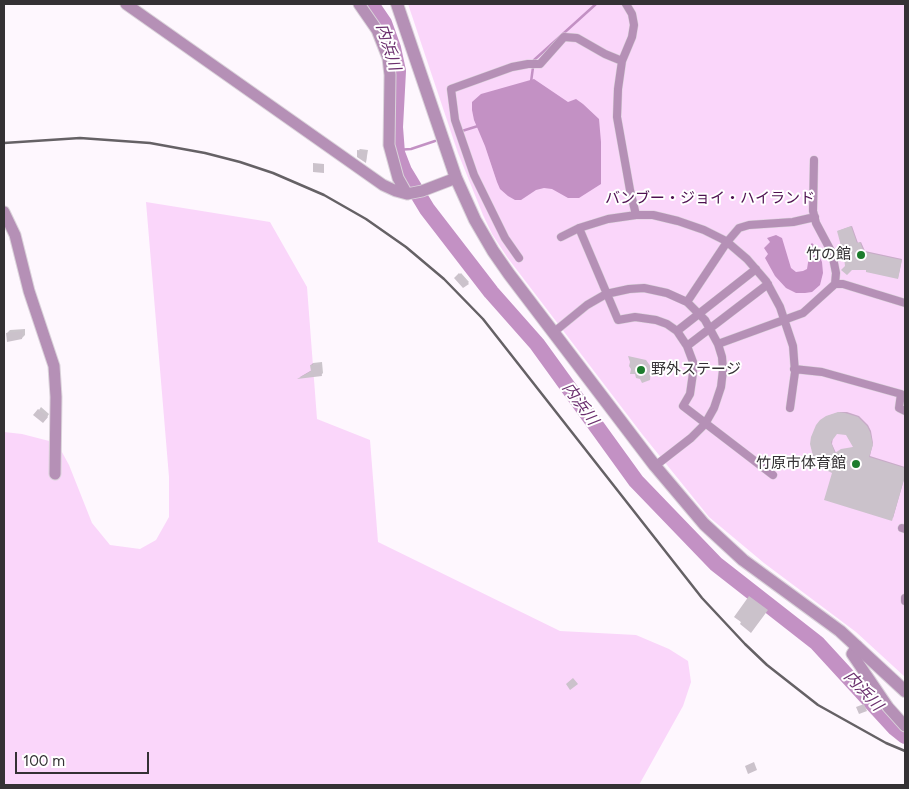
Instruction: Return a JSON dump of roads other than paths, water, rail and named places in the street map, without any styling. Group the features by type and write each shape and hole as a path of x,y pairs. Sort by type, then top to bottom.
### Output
{"street":[{"path":"126,4 383,185 396,191 414,192 456,178"},
{"path":"359,4 377,30 388,58 390,75 389,145 398,178 414,192"},
{"path":"397,4 456,178 493,251 655,466 704,524 743,560 840,631 905,690"},
{"path":"626,4 632,14 634,25 632,36 622,61 617,117 636,214"},
{"path":"519,258 505,238 474,175 455,120 451,89 512,67 540,64 557,44 570,36 622,61"},
{"path":"814,160 813,200 815,218 832,253 836,273 835,284"},
{"path":"4,212 14,235 54,366 56,397 55,474"},
{"path":"561,237 579,228 608,219 636,214 678,221 704,230 727,242 747,258 768,284 785,319 793,346 794,369 790,408"},
{"path":"687,302 727,242 742,226 793,222 815,218"},
{"path":"579,228 618,320 635,317 656,320 667,324 677,331 687,346 693,362 693,381 690,394 683,406 772,476"},
{"path":"677,331 756,269"},
{"path":"687,346 768,284"},
{"path":"718,344 803,313 835,284 843,284 905,303"},
{"path":"554,332 587,305 606,294 622,289 644,288 667,293 687,302 699,313 710,328 722,357 721,387 714,408 704,424 691,438 655,466"},
{"path":"794,369 822,372 900,394 899,408 905,411"},
{"path":"857,646 852,654 888,707 905,726"}],"waterway":[{"name":"内浜川","path":"371,4 384,23 393,48 398,71 395,127 397,153 404,171 427,209 491,292 537,344 636,481 716,564 817,643 895,728 905,736"},
{"path":"531,82 534,60 596,4"},
{"path":"462,131 478,126"},
{"path":"396,150 411,149 435,141"}],"railway":[{"path":"4,143 80,138 150,143 205,153 273,173 324,195 366,219 406,247 444,279 483,319 702,598 745,644 767,665 818,705 886,743 905,751"}],"place":[{"name":"竹の館","path":"861,255"},
{"name":"野外ステージ","path":"641,370"},
{"name":"竹原市体育館","path":"856,464"}],"park label":[{"name":"バンブー・ジョイ・ハイランド","path":"710,199"}]}
